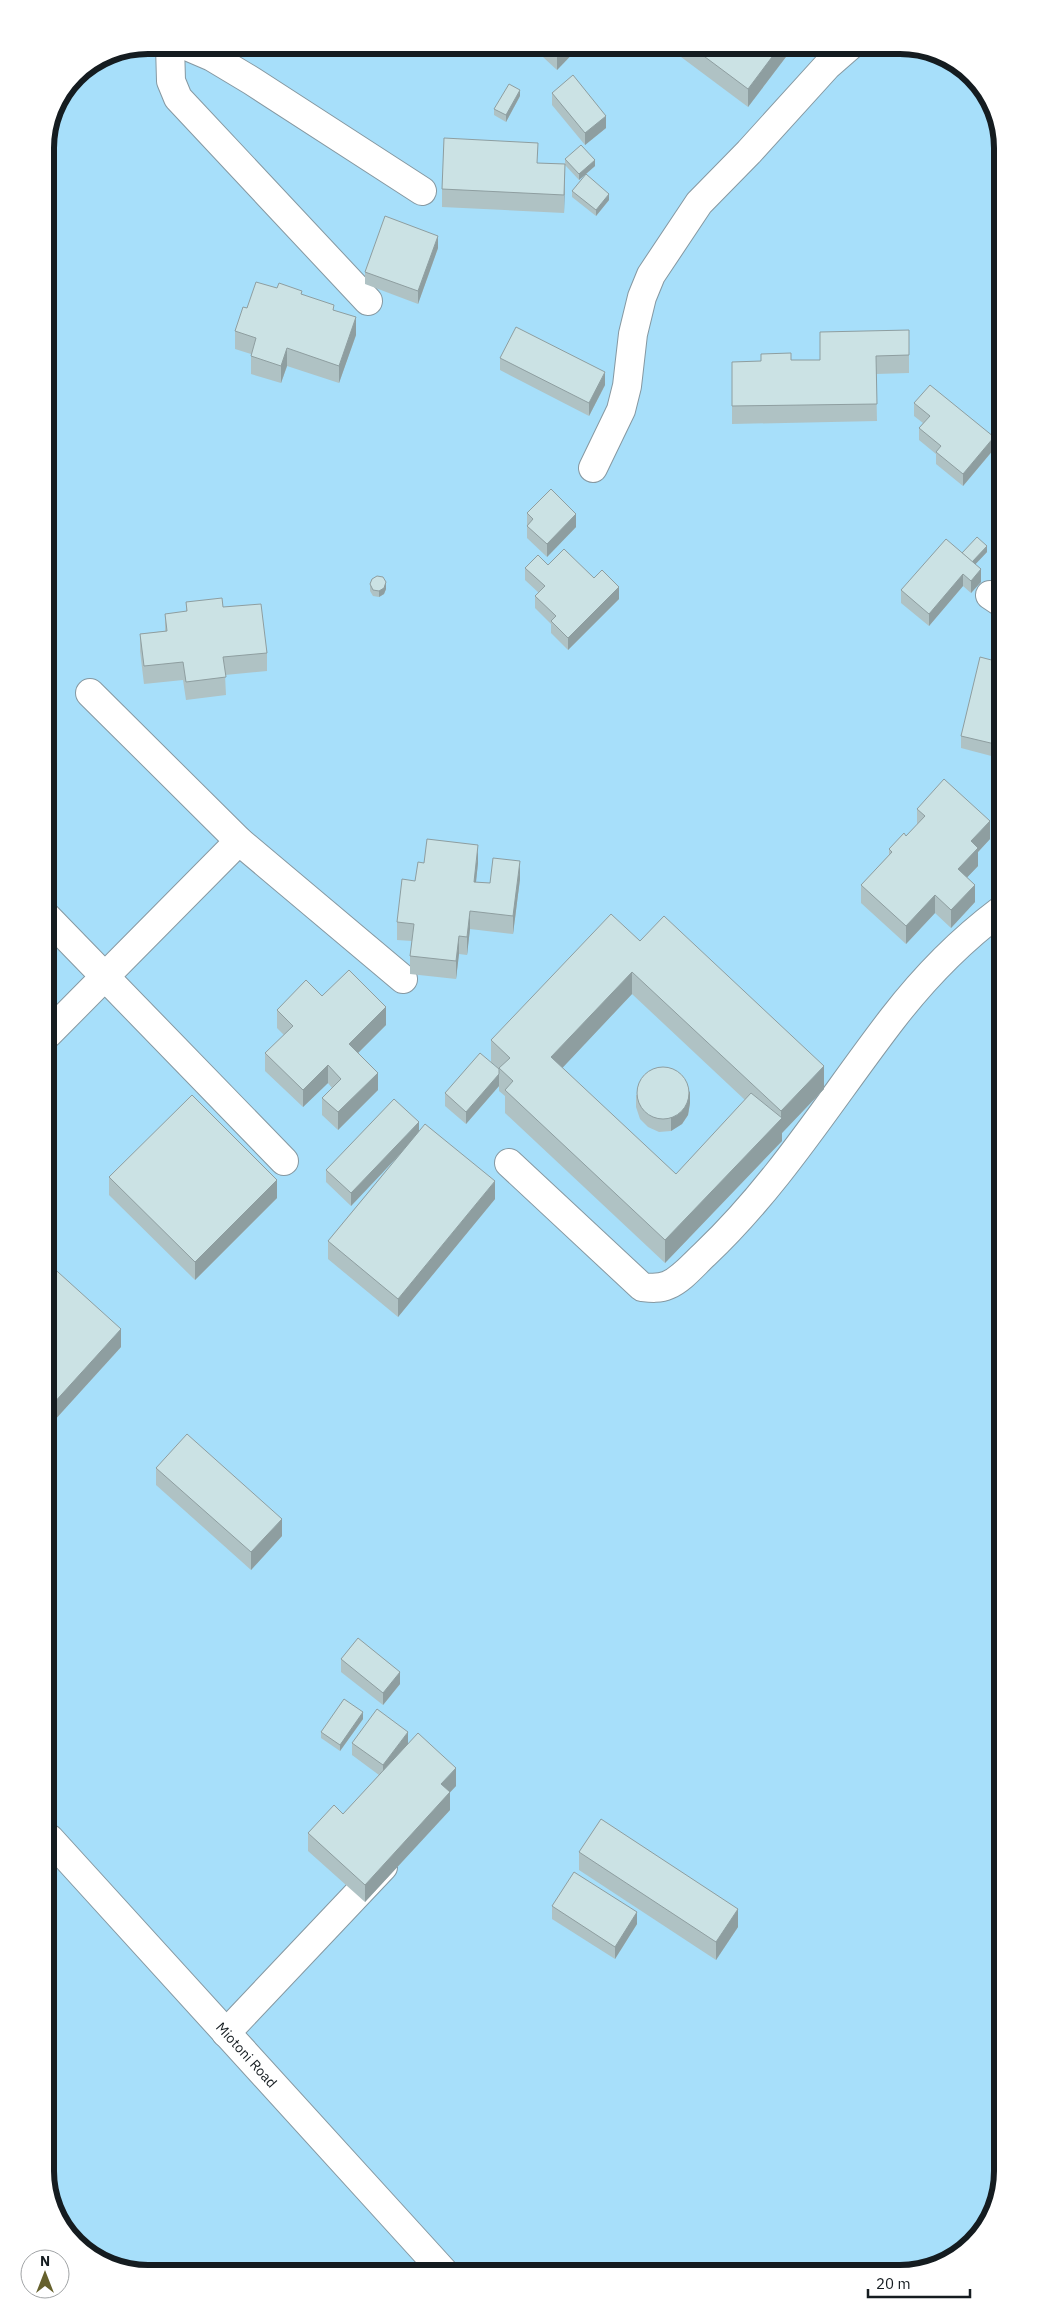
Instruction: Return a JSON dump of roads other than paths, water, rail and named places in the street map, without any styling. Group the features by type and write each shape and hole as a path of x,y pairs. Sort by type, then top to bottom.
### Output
{"street":[{"path":"170,54 171,81 178,98 368,301"},
{"path":"205,54 252,81 422,191"},
{"path":"593,468 621,410 627,386 633,334 642,297 652,275 699,203 749,152 826,66 840,54"},
{"path":"90,693 239,841 403,979"},
{"path":"54,1028 239,841"},
{"path":"509,1163 642,1286 656,1289 668,1285 679,1278 736,1225 818,1121 894,1016 966,937 994,916"},
{"path":"54,924 284,1161"},
{"name":"Miotoni Road","path":"54,1843 438,2265"},
{"path":"226,2033 401,1848"}]}
